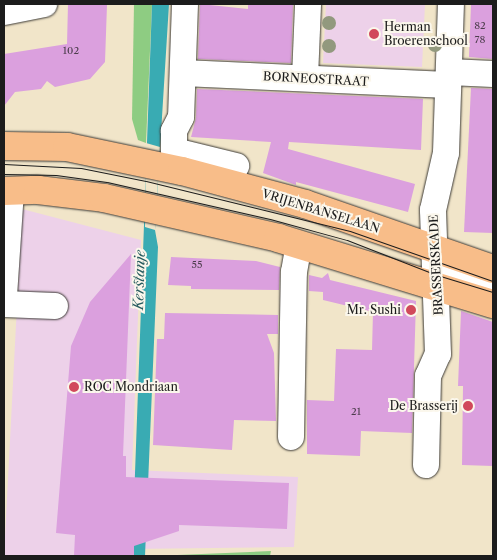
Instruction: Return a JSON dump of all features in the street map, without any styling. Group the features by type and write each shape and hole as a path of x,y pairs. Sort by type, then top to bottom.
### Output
{"main road":[{"name":"VRIJENBANSELAAN","path":"4,146 67,147 159,160 305,204 436,268 493,304"},
{"name":"VRIJENBANSELAAN","path":"7,191 83,195 154,209 299,244 436,268 493,268"}],"street":[{"path":"4,12 44,4"},
{"path":"185,4 180,117 159,160 236,166"},
{"path":"305,77 308,4"},
{"name":"BRASSERSKADE","path":"426,466 428,376 438,354 433,210 446,153 451,4"},
{"name":"BORNEOSTRAAT","path":"183,73 449,79 493,74"},
{"path":"4,296 7,191"},
{"path":"291,437 294,272 299,244"},
{"name":"VRIJENBANSELAAN","path":"436,268 493,286"},
{"path":"4,304 55,306"}],"shaded area":[{"name":"Herman Broerenschool","path":"326,4 425,4 422,67 323,63"},
{"name":"ROC Mondriaan","path":"22,209 141,240 132,470 298,477 294,547 129,549 128,556 4,556"}],"green space":[{"path":"134,4 152,4 146,143 138,140 132,119"},
{"path":"271,551 270,556 153,556"}],"water":[{"path":"152,4 169,4 155,230 158,247 145,556 132,556"}],"pier":[{"path":"146,143 160,147 155,230 145,227"}],"building":[{"path":"68,4 107,5 105,62 90,79 55,87 47,81 41,89 15,92 4,106 4,54 67,44"},
{"path":"200,4 248,9 248,4 293,4 291,63 198,59"},
{"path":"471,4 493,4 493,59 469,57"},
{"path":"471,88 493,89 493,233 464,232"},
{"path":"197,89 423,99 421,150 289,142 288,149 415,184 408,212 296,182 296,185 263,173 271,142 191,137 196,118"},
{"path":"131,254 123,456 126,456 126,477 289,483 287,529 179,525 179,531 134,546 134,556 74,556 75,535 56,533 71,346 90,302"},
{"path":"171,257 256,261 280,267 279,290 191,289 191,286 168,285"},
{"path":"328,273 330,280 416,301 412,433 361,431 360,456 307,454 307,400 334,401 336,349 372,350 373,312 323,300 323,292 309,291 309,275 322,278"},
{"path":"461,311 493,322 493,466 462,465 463,386 458,386"},
{"path":"165,313 278,315 278,334 267,334 274,353 276,421 234,420 232,450 153,445 157,339 164,339"}],"tram line":[{"path":"4,164 81,168 146,181 350,231 493,281"},
{"path":"4,174 56,175 107,182 270,219 347,240 437,275 493,292"}],"place":[{"name":"Herman Broerenschool","path":"374,34"},
{"name":"Mr. Sushi","path":"411,310"},
{"name":"ROC Mondriaan","path":"74,387"},
{"name":"De Brasserij","path":"468,406"}],"water label":[{"name":"Kerstanje","path":"139,280"}]}
